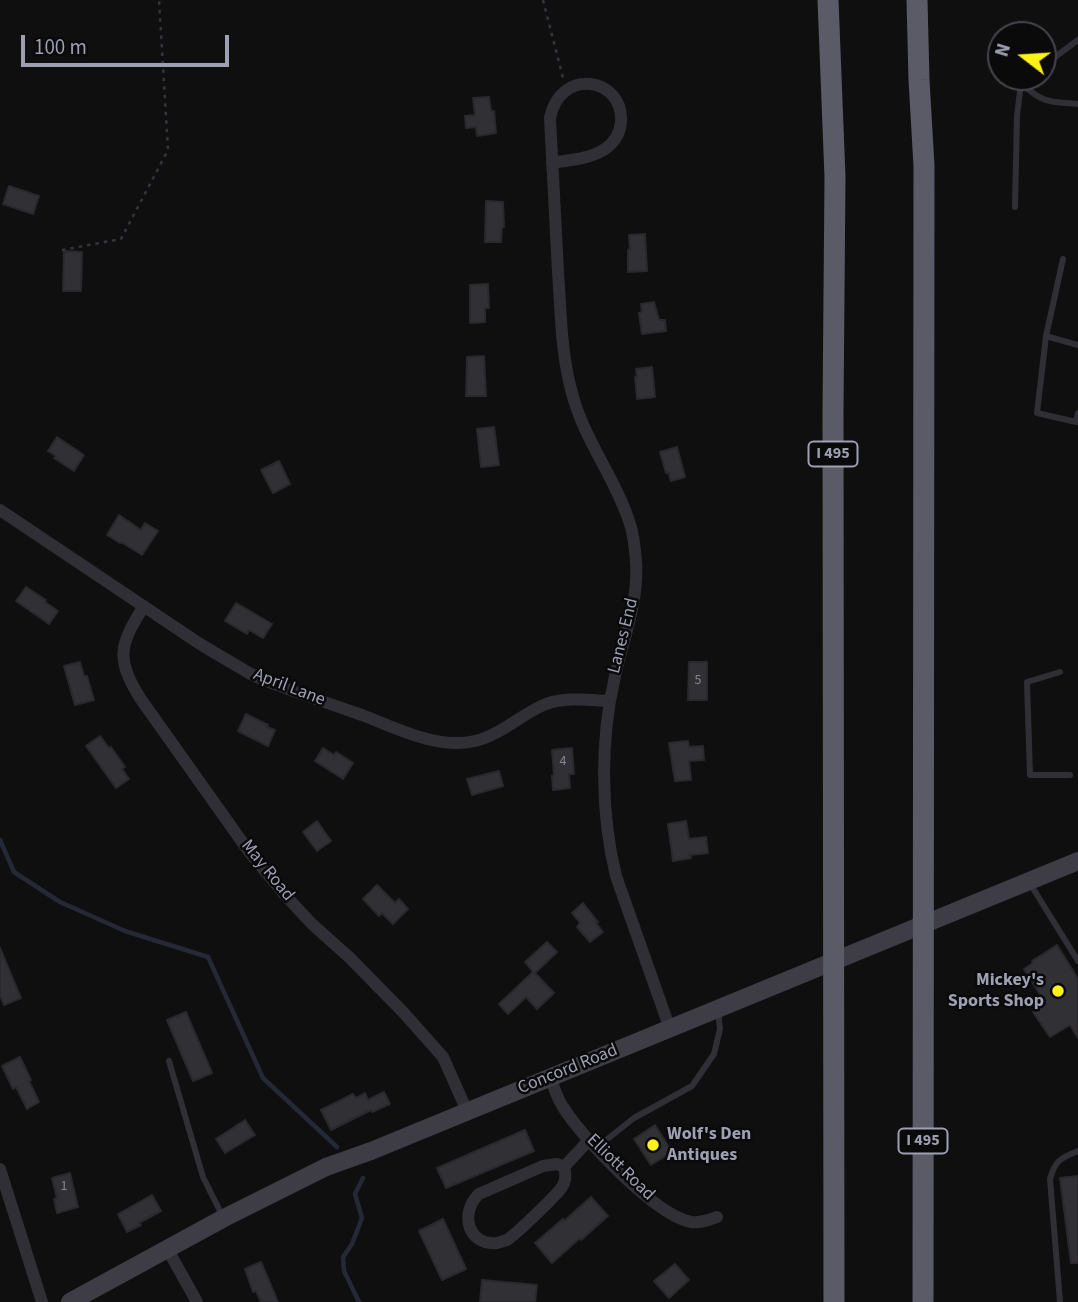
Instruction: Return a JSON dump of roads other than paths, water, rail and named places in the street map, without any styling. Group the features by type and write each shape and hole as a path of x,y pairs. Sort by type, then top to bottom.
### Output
{"highway":[{"name":"I 495","path":"828,0 835,177 834,1302"},
{"name":"I 495","path":"917,0 924,166 923,1302"}],"main road":[{"name":"Concord Road","path":"70,1302 224,1218 326,1167 371,1151 1078,861"}],"street":[{"name":"Lanes End","path":"552,163 596,153 607,148 615,139 621,116 618,104 611,94 601,87 577,85 566,89 552,107 550,118 552,163 562,347 571,390 583,425 624,507 635,545 634,602 610,701 605,781 611,855 622,895 670,1029"},
{"name":"April Lane","path":"0,510 217,655 266,681 415,734 459,744 486,738 535,709 558,701 610,701"},
{"name":"May Road","path":"144,606 123,645 125,668 140,698 250,853 285,895 403,1012 443,1057 467,1111"},
{"name":"Elliott Road","path":"550,1077 562,1106 593,1144 646,1196 684,1220 701,1222 717,1217"},
{"path":"564,1167 593,1144"},
{"path":"557,1164 564,1167 566,1173 563,1187 512,1236 499,1243 492,1243 473,1233 469,1227 467,1212 479,1194 543,1166 557,1164"},
{"path":"0,1169 42,1302"},
{"path":"168,1250 197,1302"}],"lane":[{"path":"1057,56 1078,40"},
{"path":"1015,207 1020,91"},
{"path":"1030,91 1036,97 1053,102 1078,104"},
{"path":"1063,259 1046,336 1037,413 1076,422 1078,413"},
{"path":"1046,336 1078,345"},
{"path":"1060,673 1027,682 1030,775 1070,775"},
{"path":"1028,881 1078,961"},
{"path":"593,1144 692,1086 714,1054 720,1029 718,1009"},
{"path":"169,1061 204,1177 224,1218"},
{"path":"1060,1302 1050,1179 1054,1165 1065,1156 1078,1151"}],"waterway":[{"path":"0,840 14,872 60,902 125,931 208,957 263,1078 337,1147"},
{"path":"359,1302 344,1271 343,1257 352,1244 362,1218 355,1194 363,1178"}],"place":[{"name":"Mickey's Sports Shop","path":"1058,991"},
{"name":"Wolf's Den Antiques","path":"653,1145"}]}
